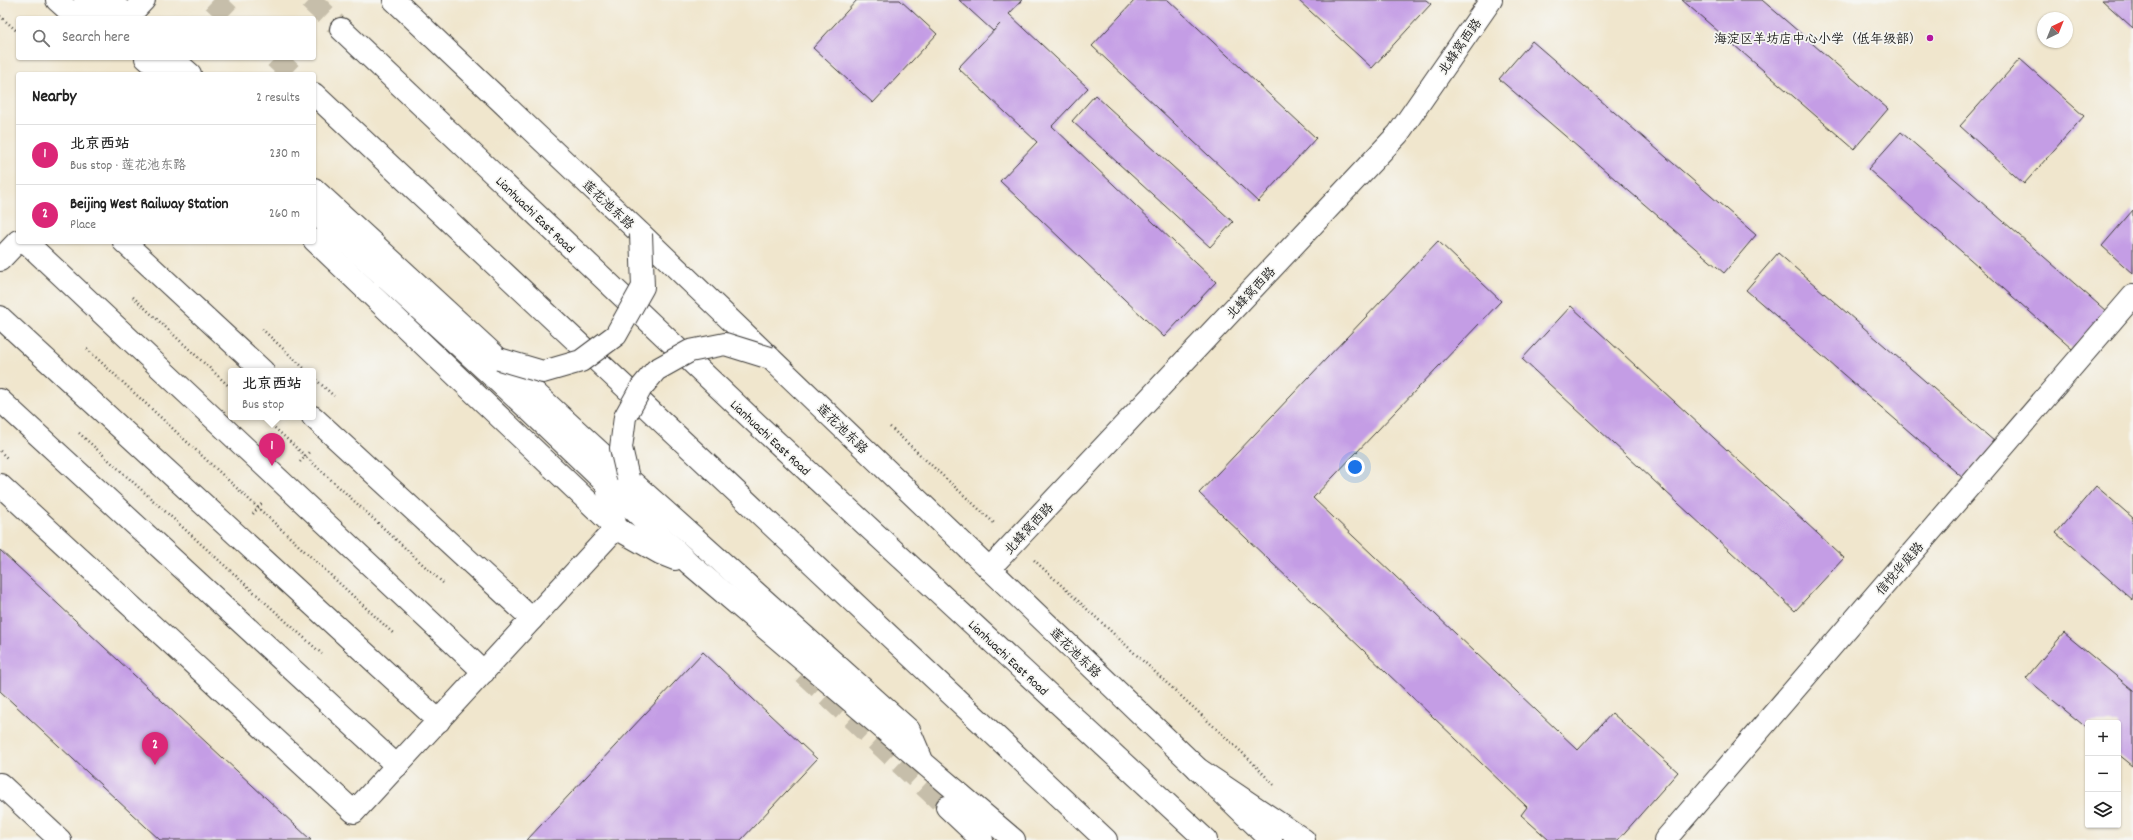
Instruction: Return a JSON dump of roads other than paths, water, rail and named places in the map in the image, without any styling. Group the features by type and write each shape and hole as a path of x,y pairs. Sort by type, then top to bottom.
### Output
{"main road":[{"path":"57,0 75,16"},
{"path":"85,0 102,16"},
{"path":"109,0 126,16"},
{"path":"130,16 144,0"},
{"name":"莲花池东路","path":"394,0 641,234 1198,770 1304,840"},
{"name":"北蜂窝西路","path":"989,569 1398,134 1491,0"},
{"name":"Lianhuachi East Road","path":"341,29 758,425 1206,840"},
{"path":"148,60 162,72"},
{"path":"174,60 188,72"},
{"path":"316,96 1106,840"},
{"path":"316,191 628,478 909,730 922,762"},
{"path":"316,214 605,482 632,510 690,564 1014,840"},
{"path":"499,359 543,372 581,361 616,335 643,287 641,234"},
{"path":"316,242 616,528 660,554 690,564"},
{"path":"0,260 16,243"},
{"path":"28,244 484,672"},
{"path":"126,244 260,368"},
{"name":"信悦华庭路","path":"1665,840 2133,296"},
{"path":"0,317 439,721"},
{"path":"628,478 621,448 625,417 641,388 656,370 690,351 725,344 770,358"},
{"path":"0,400 397,766"},
{"path":"321,424 532,620"},
{"path":"605,482 616,528"},
{"path":"0,485 354,812 616,528"},
{"path":"1198,770 1271,840"},
{"path":"0,784 60,840"},
{"path":"947,807 982,840"}],"tunnel":[{"path":"213,0 230,16"},
{"path":"310,0 341,29"},
{"path":"277,60 290,72"},
{"path":"803,673 947,807"}],"place":[{"name":"海淀区羊坊店中心小学（低年级部）","path":"1930,38"},
{"name":"北京西站","path":"272,466"},
{"name":"Beijing West Railway Station","path":"155,765"}]}
